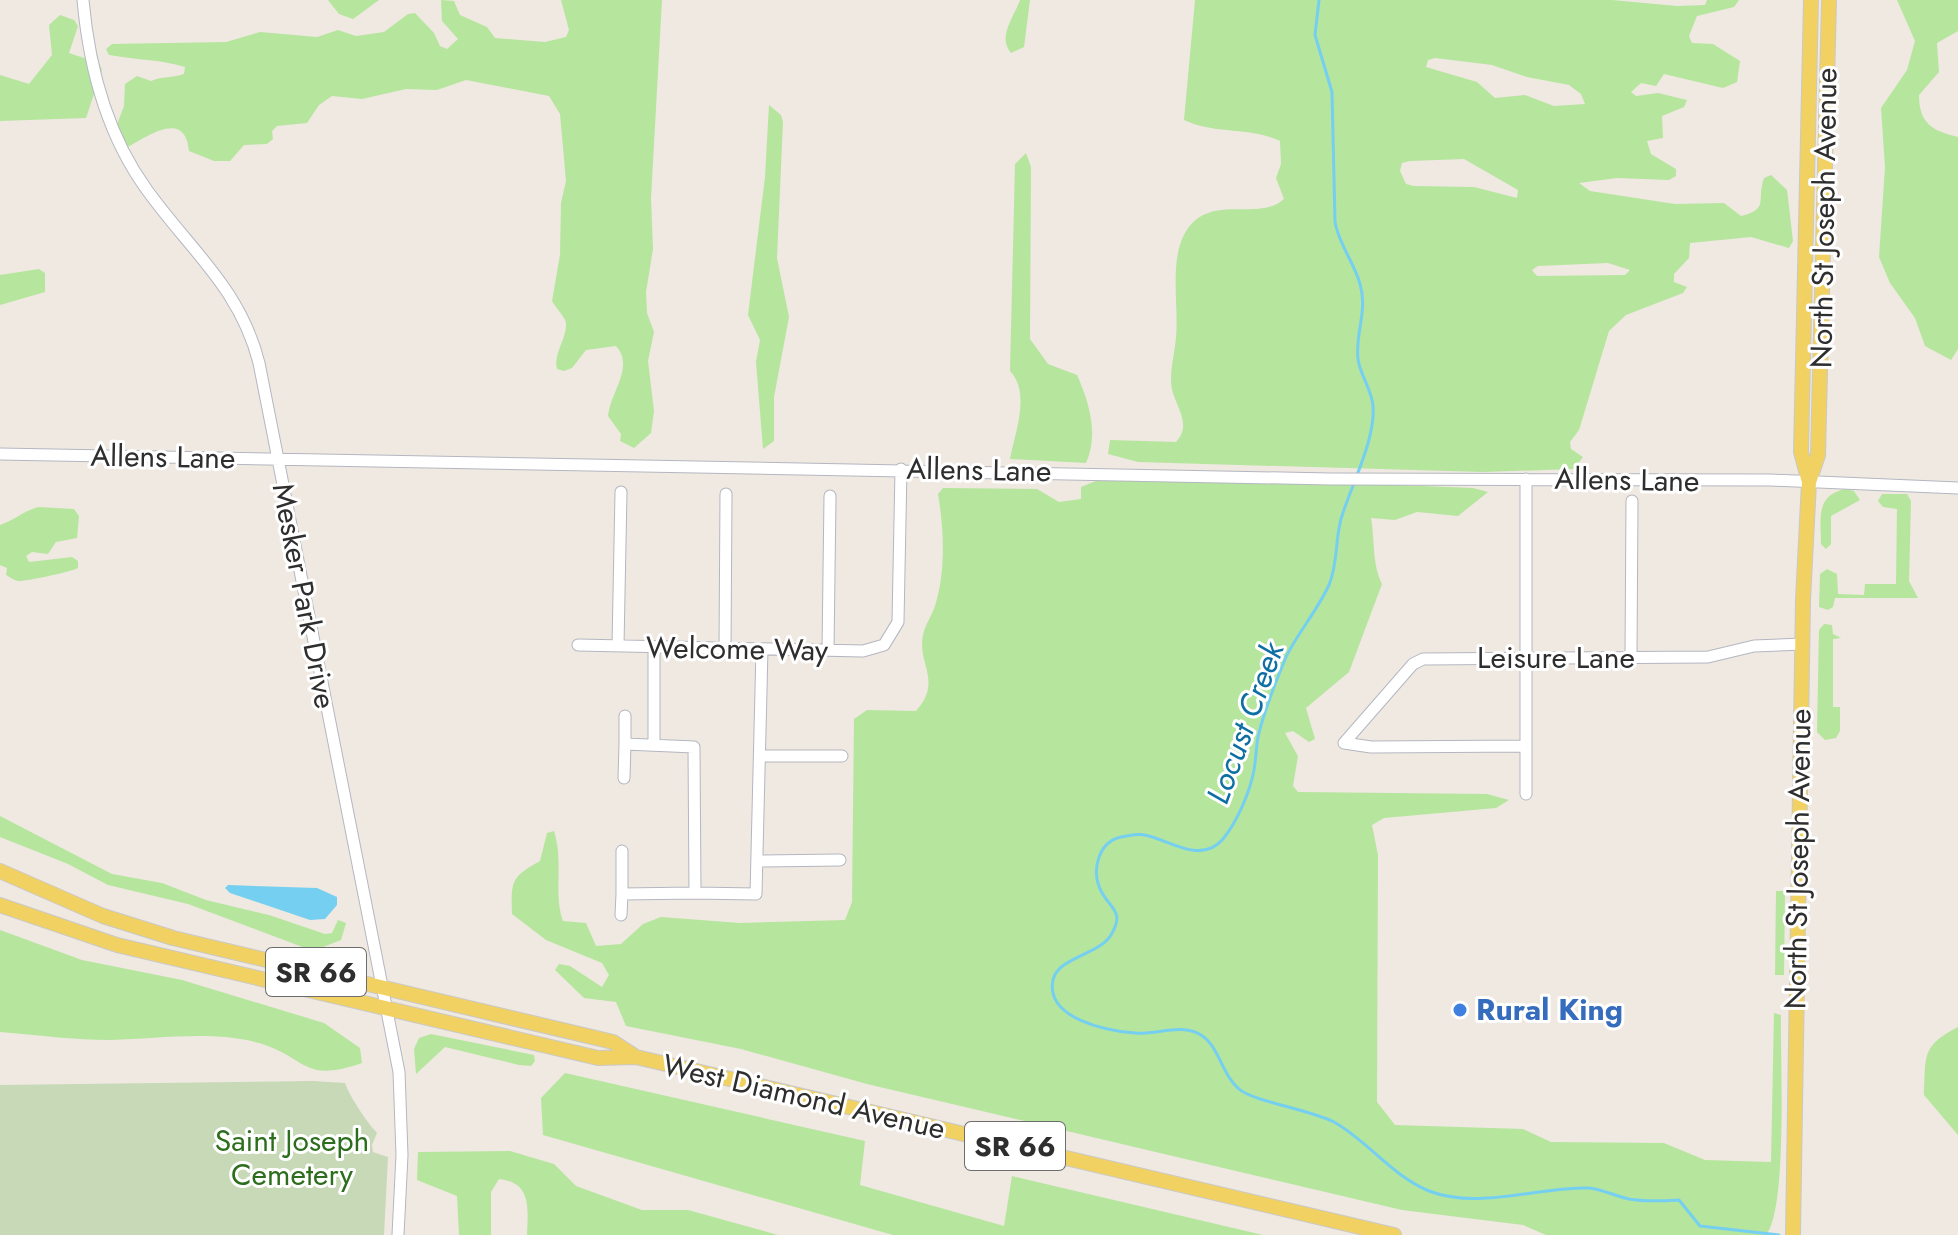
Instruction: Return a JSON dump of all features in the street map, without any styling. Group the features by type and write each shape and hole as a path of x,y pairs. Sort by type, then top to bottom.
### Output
{"main road":[{"name":"North St Joseph Avenue","path":"1793,1235 1803,644 1809,482 1801,437 1811,0"},
{"name":"North St Joseph Avenue","path":"1809,482 1818,455 1829,0"},
{"name":"West Diamond Avenue","path":"0,871 103,916 173,938 613,1042 636,1057"},
{"name":"West Diamond Avenue","path":"0,905 117,945 608,1060 636,1057 1394,1235"}],"street":[{"name":"Mesker Park Drive","path":"83,0 95,77 118,142 145,188 226,287 247,323 259,363 401,1092 398,1235"},
{"name":"Allens Lane","path":"0,454 1330,479 1809,482 1958,488"},
{"name":"Welcome Way","path":"578,645 725,650 875,649 891,638 898,622 901,469"},
{"path":"1526,479 1526,794"},
{"path":"618,646 621,492"},
{"path":"725,650 726,494"},
{"path":"828,650 830,496"},
{"path":"1631,657 1632,501"},
{"name":"Leisure Lane","path":"1526,746 1371,747 1344,743 1418,661 1708,657 1754,646 1803,644"},
{"path":"654,649 654,744"},
{"path":"622,894 756,894 762,649"},
{"path":"624,778 625,716"},
{"path":"625,744 694,747 695,893"},
{"path":"760,756 842,756"},
{"path":"621,915 622,851"},
{"path":"758,861 840,860"}],"green space":[{"path":"328,0 379,0 353,19 339,14"},
{"path":"441,0 454,1 460,15 487,27 495,38 545,42 566,37 569,30 561,0 662,0 651,198 653,249 646,292 647,313 654,332 648,361 654,411 651,433 634,448 620,441 621,434 608,416 623,363 616,346 586,350 572,368 564,371 557,369 566,323 552,301 560,255 561,203 566,181 560,114 549,96 466,80 437,90 406,89 362,99 332,96 319,105 307,123 277,126 272,131 273,139 267,144 244,145 230,161 214,161 189,151 186,138 173,128 154,133 124,149 116,127 124,106 125,84 137,76 151,81 184,74 185,67 109,55 106,49 112,44 226,42 260,32 317,37 338,30 356,36 384,32 408,14 415,13 434,33 440,46 447,49 458,39 442,21"},
{"path":"1020,0 1030,0 1024,47 1011,53 1006,34"},
{"path":"1195,0 1612,0 1677,6 1705,5 1707,0 1739,0 1734,7 1697,16 1689,36 1692,43 1713,44 1740,61 1737,82 1723,88 1664,74 1656,86 1641,83 1631,92 1636,96 1658,93 1687,100 1684,107 1662,116 1663,138 1647,141 1651,154 1676,169 1676,176 1669,180 1617,178 1579,183 1590,191 1675,204 1724,203 1741,216 1759,207 1764,178 1771,175 1787,190 1793,241 1789,248 1751,237 1690,243 1689,258 1674,274 1674,282 1687,287 1683,293 1626,315 1609,331 1579,430 1570,442 1571,449 1583,457 1574,469 1483,472 1138,462 1108,454 1110,440 1176,442 1183,427 1171,380 1177,325 1177,257 1185,233 1195,220 1207,213 1261,209 1284,199 1276,178 1281,164 1280,141 1268,136 1208,128 1184,120","holes":["1435,58 1492,65 1527,77 1569,85 1581,94 1585,104 1554,106 1525,95 1495,98 1477,82 1426,67 1428,60","1464,159 1518,190 1517,198 1474,187 1406,184 1400,171 1402,163","1608,263 1630,270 1625,275 1537,276 1532,270 1538,266"]},
{"path":"1897,0 1958,0 1958,31 1937,43 1939,72 1919,95 1924,119 1941,132 1958,137 1958,349 1951,360 1925,346 1915,318 1890,283 1879,257 1885,167 1881,108 1907,70 1915,41"},
{"path":"60,15 74,20 78,26 69,53 99,63 102,70 86,118 0,121 0,75 29,84 52,55 49,25"},
{"path":"769,105 781,115 783,122 777,258 789,317 774,397 774,441 763,449 756,362 760,340 748,315 765,177"},
{"path":"1026,153 1031,167 1030,339 1048,364 1077,375 1089,407 1092,430 1086,463 1010,459 1021,401 1020,390 1010,371 1015,164"},
{"path":"39,269 45,273 45,292 0,305 0,275"},
{"path":"1196,477 1473,488 1488,492 1458,516 1417,512 1395,520 1371,518 1375,560 1382,584 1349,672 1306,708 1315,739 1309,742 1293,731 1285,733 1298,756 1293,786 1298,792 1487,794 1509,800 1496,808 1384,818 1372,825 1378,855 1377,1102 1395,1125 1523,1129 1551,1142 1664,1143 1705,1160 1771,1162 1774,1013 1781,1015 1780,1165 1773,1220 1766,1235 1546,1235 1523,1225 1402,1210 867,1084 741,1049 626,1026 616,1002 584,998 555,970 559,964 570,966 602,987 609,975 602,963 546,940 512,914 515,881 523,871 540,861 547,833 554,831 563,921 586,923 596,946 621,944 643,924 661,917 740,923 845,920 852,902 854,719 867,710 916,711 928,691 922,645 925,628 939,593 943,536 938,494 943,488 1037,489 1059,502 1081,499 1081,487 1096,481"},
{"path":"1846,489 1854,491 1860,500 1831,516 1831,544 1826,549 1821,544 1824,502 1829,496"},
{"path":"1882,494 1907,494 1911,501 1909,581 1918,598 1835,598 1833,607 1828,610 1819,607 1820,574 1827,569 1837,574 1838,594 1864,595 1865,584 1896,584 1897,509 1883,507 1878,501"},
{"path":"39,507 74,509 79,516 77,538 56,542 48,554 32,552 26,556 29,562 72,557 78,561 78,568 18,581 6,575 7,568 0,565 0,525"},
{"path":"1824,624 1832,625 1833,634 1841,638 1833,639 1833,707 1840,707 1840,731 1836,738 1825,740 1817,732 1819,630"},
{"path":"0,816 112,874 162,883 206,900 269,915 325,934 332,933 338,920 346,923 341,940 313,951 188,904 108,885 68,864 0,837"},
{"path":"1776,891 1785,891 1784,975 1775,975"},
{"path":"0,930 82,960 182,980 324,1023 360,1048 362,1063 342,1069 316,1070 259,1043 223,1037 97,1040 0,1032"},
{"path":"1958,1027 1958,1135 1924,1095 1928,1054 1937,1040"},
{"path":"431,1034 534,1055 535,1061 531,1066 519,1065 445,1047 416,1074 414,1049 419,1038"},
{"path":"565,1073 865,1141 860,1185 1004,1226 1012,1176 1263,1235 893,1235 543,1135 541,1098"},
{"name":"Saint Joseph Cemetery","path":"345,1083 377,1133 372,1145 373,1152 388,1157 384,1235 0,1235 0,1085"},
{"path":"510,1151 554,1164 576,1186 642,1210 688,1210 778,1235 527,1235 527,1206 523,1191 510,1181 499,1179 491,1192 491,1235 459,1235 457,1196 417,1180 418,1152"}],"water":[{"path":"228,885 317,888 337,897 337,905 325,919 310,920 230,893 225,888"}],"waterway":[{"name":"Locust Creek","path":"1319,0 1315,35 1332,92 1335,222 1362,294 1358,359 1373,406 1367,448 1341,519 1329,585 1278,676 1257,741 1249,788 1233,824 1223,839 1205,850 1185,849 1142,834 1121,837 1107,845 1099,858 1097,875 1101,891 1117,916 1115,927 1105,942 1056,972 1053,993 1068,1013 1095,1026 1135,1033 1185,1030 1201,1035 1212,1046 1228,1076 1239,1089 1256,1098 1334,1122 1403,1177 1429,1191 1448,1196 1488,1198 1588,1188 1635,1200 1679,1200 1700,1226 1779,1235"}],"place":[{"name":"Rural King","path":"1460,1010"}]}
